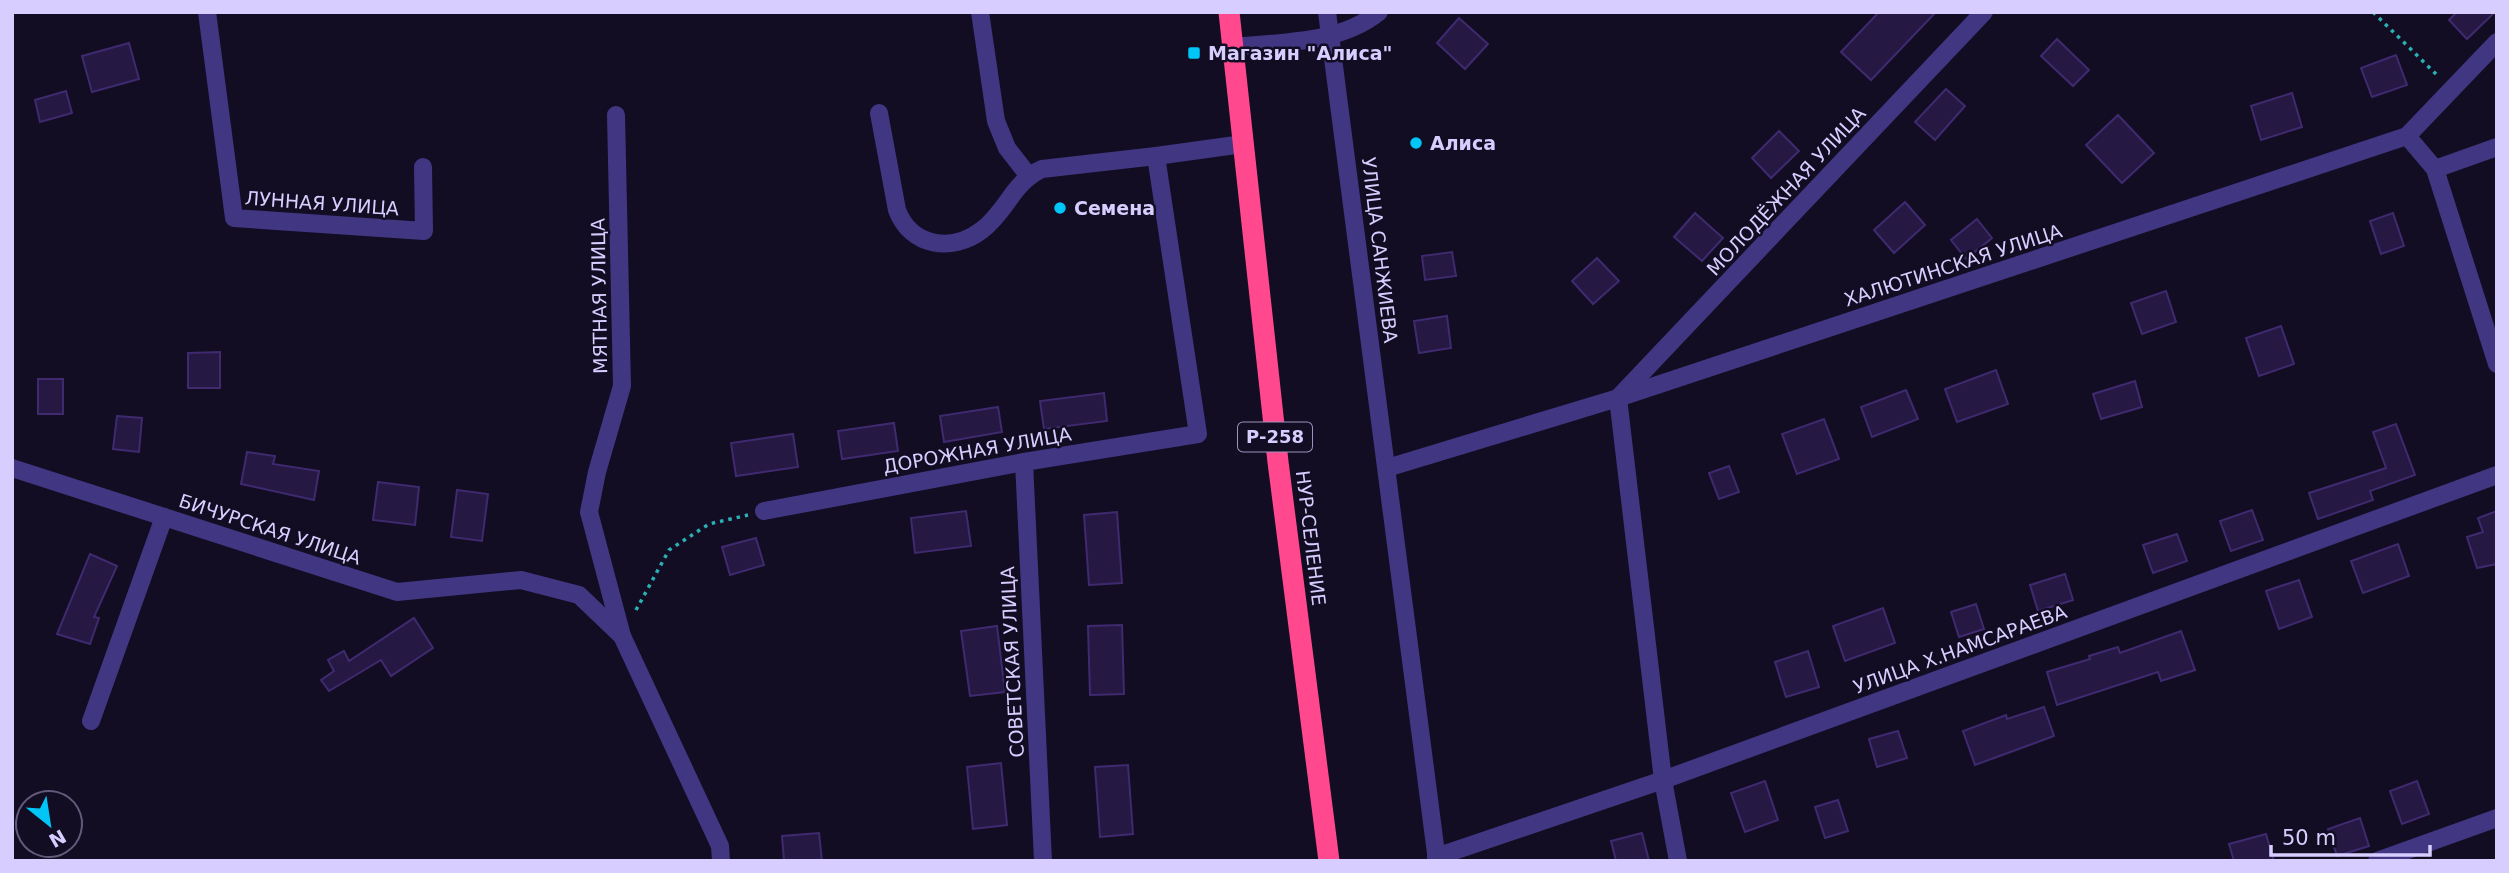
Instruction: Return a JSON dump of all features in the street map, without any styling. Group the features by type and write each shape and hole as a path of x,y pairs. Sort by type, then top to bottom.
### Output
{"highway":[{"name":"НУР-СЕЛЕНИЕ","path":"1229,12 1278,462 1329,861"}],"street":[{"name":"ЛУННАЯ УЛИЦА","path":"207,12 234,218 424,231 423,167"},
{"path":"979,12 996,121 1007,148 1028,175"},
{"name":"УЛИЦА САНЖИЕВА","path":"1327,12 1436,859"},
{"path":"1233,47 1331,37 1369,20 1380,12"},
{"name":"МОЛОДЁЖНАЯ УЛИЦА","path":"1618,398 1984,12"},
{"name":"ХАЛЮТИНСКАЯ УЛИЦА","path":"1387,468 1618,398 2407,136 2497,42"},
{"path":"879,113 903,225 929,243 948,243 968,238 983,230 1028,175 1042,169 1242,144"},
{"name":"МЯТНАЯ УЛИЦА","path":"616,115 622,386 597,472 589,512 622,636"},
{"path":"2407,136 2435,170 2497,364"},
{"path":"2435,170 2497,147"},
{"name":"ДОРОЖНАЯ УЛИЦА","path":"764,511 1024,462 1198,434 1156,156"},
{"path":"1618,398 1663,780 1678,861"},
{"name":"СОВЕТСКАЯ УЛИЦА","path":"1024,462 1042,861"},
{"name":"БИЧУРСКАЯ УЛИЦА","path":"12,468 397,592 521,580 579,595 622,636"},
{"name":"УЛИЦА Х.НАМСАРАЕВА","path":"1436,859 1663,780 2497,475"},
{"path":"91,720 163,517"},
{"path":"622,636 720,846 721,861"},
{"path":"2377,861 2497,818"}],"path":[{"path":"2373,12 2452,89"},
{"path":"622,636 669,550 709,524 764,511"}],"building":[{"path":"1879,12 1936,12 1871,80 1841,52"},
{"path":"2457,12 2495,12 2467,39 2449,20"},
{"path":"1459,18 1488,44 1465,69 1437,43"},
{"path":"2057,39 2089,70 2073,86 2041,56"},
{"path":"129,43 139,79 92,92 82,56"},
{"path":"2396,55 2407,85 2372,97 2361,68"},
{"path":"1946,89 1965,106 1935,140 1915,122"},
{"path":"66,91 72,113 40,122 35,100"},
{"path":"2292,93 2302,127 2261,140 2251,106"},
{"path":"2118,115 2154,153 2122,183 2086,145"},
{"path":"1779,131 1799,151 1771,178 1752,158"},
{"path":"1905,202 1925,225 1894,253 1874,230"},
{"path":"1695,213 1723,238 1702,261 1674,237"},
{"path":"2393,213 2404,246 2381,254 2370,221"},
{"path":"1977,219 1992,238 1966,259 1951,240"},
{"path":"1452,252 1456,276 1425,280 1422,256"},
{"path":"1597,258 1619,281 1593,304 1572,281"},
{"path":"2166,291 2176,322 2142,334 2131,303"},
{"path":"1447,316 1451,348 1419,353 1414,321"},
{"path":"2281,326 2294,364 2259,376 2246,338"},
{"path":"220,352 220,388 188,388 188,353"},
{"path":"1996,370 2008,404 1957,422 1945,389"},
{"path":"38,379 63,379 63,414 38,414"},
{"path":"2135,381 2142,407 2101,419 2093,394"},
{"path":"1906,390 1918,419 1872,437 1861,407"},
{"path":"1104,393 1107,421 1044,429 1040,401"},
{"path":"998,407 1002,432 944,442 940,416"},
{"path":"117,416 142,418 139,452 113,449"},
{"path":"1824,419 1839,459 1797,474 1782,434"},
{"path":"894,423 898,451 842,459 838,431"},
{"path":"2396,424 2415,475 2370,491 2373,500 2318,519 2309,493 2386,468 2373,432"},
{"path":"793,434 798,467 736,476 731,443"},
{"path":"247,452 275,456 273,464 319,471 314,500 241,484"},
{"path":"1729,466 1739,492 1719,499 1709,473"},
{"path":"378,482 419,487 415,525 373,520"},
{"path":"457,490 488,494 482,541 451,537"},
{"path":"2252,510 2263,540 2231,551 2220,521"},
{"path":"966,511 971,546 915,553 911,518"},
{"path":"2497,511 2497,564 2477,568 2467,537 2483,532 2478,518"},
{"path":"1117,512 1122,583 1089,585 1084,515"},
{"path":"2177,534 2187,561 2153,573 2143,545"},
{"path":"756,538 764,565 730,575 722,547"},
{"path":"2398,544 2409,576 2363,593 2351,561"},
{"path":"90,554 117,566 94,617 99,618 90,644 57,634"},
{"path":"2065,574 2073,600 2038,611 2030,585"},
{"path":"2299,580 2312,617 2279,629 2266,591"},
{"path":"1976,604 1984,629 1959,637 1951,612"},
{"path":"1883,608 1895,643 1845,661 1833,626"},
{"path":"414,618 433,648 391,676 381,660 329,691 321,680 334,671 328,660 344,651 349,661"},
{"path":"1122,625 1124,694 1090,695 1088,626"},
{"path":"997,626 1005,692 970,696 961,631"},
{"path":"2181,631 2195,670 2161,681 2158,672 2057,705 2047,672 2118,647 2120,653"},
{"path":"1808,651 1819,687 1786,697 1775,662"},
{"path":"2044,707 2054,736 1975,765 1963,731 2006,715 2007,719"},
{"path":"1898,731 1907,758 1877,767 1869,739"},
{"path":"1001,763 1007,825 973,829 967,767"},
{"path":"1128,765 1133,834 1100,837 1095,767"},
{"path":"1765,781 1778,820 1745,832 1731,793"},
{"path":"2417,781 2429,814 2402,824 2390,791"},
{"path":"1838,800 1848,831 1825,838 1815,807"},
{"path":"2360,818 2369,846 2337,856 2328,829"},
{"path":"819,833 822,861 784,861 782,836"},
{"path":"1642,833 1649,861 1616,861 1611,841"},
{"path":"2266,834 2274,861 2234,861 2229,844"}],"place":[{"name":"Магазин \"Алиса\"","path":"1194,53"},
{"name":"Алиса","path":"1416,143"},
{"name":"Семена","path":"1060,208"}]}
